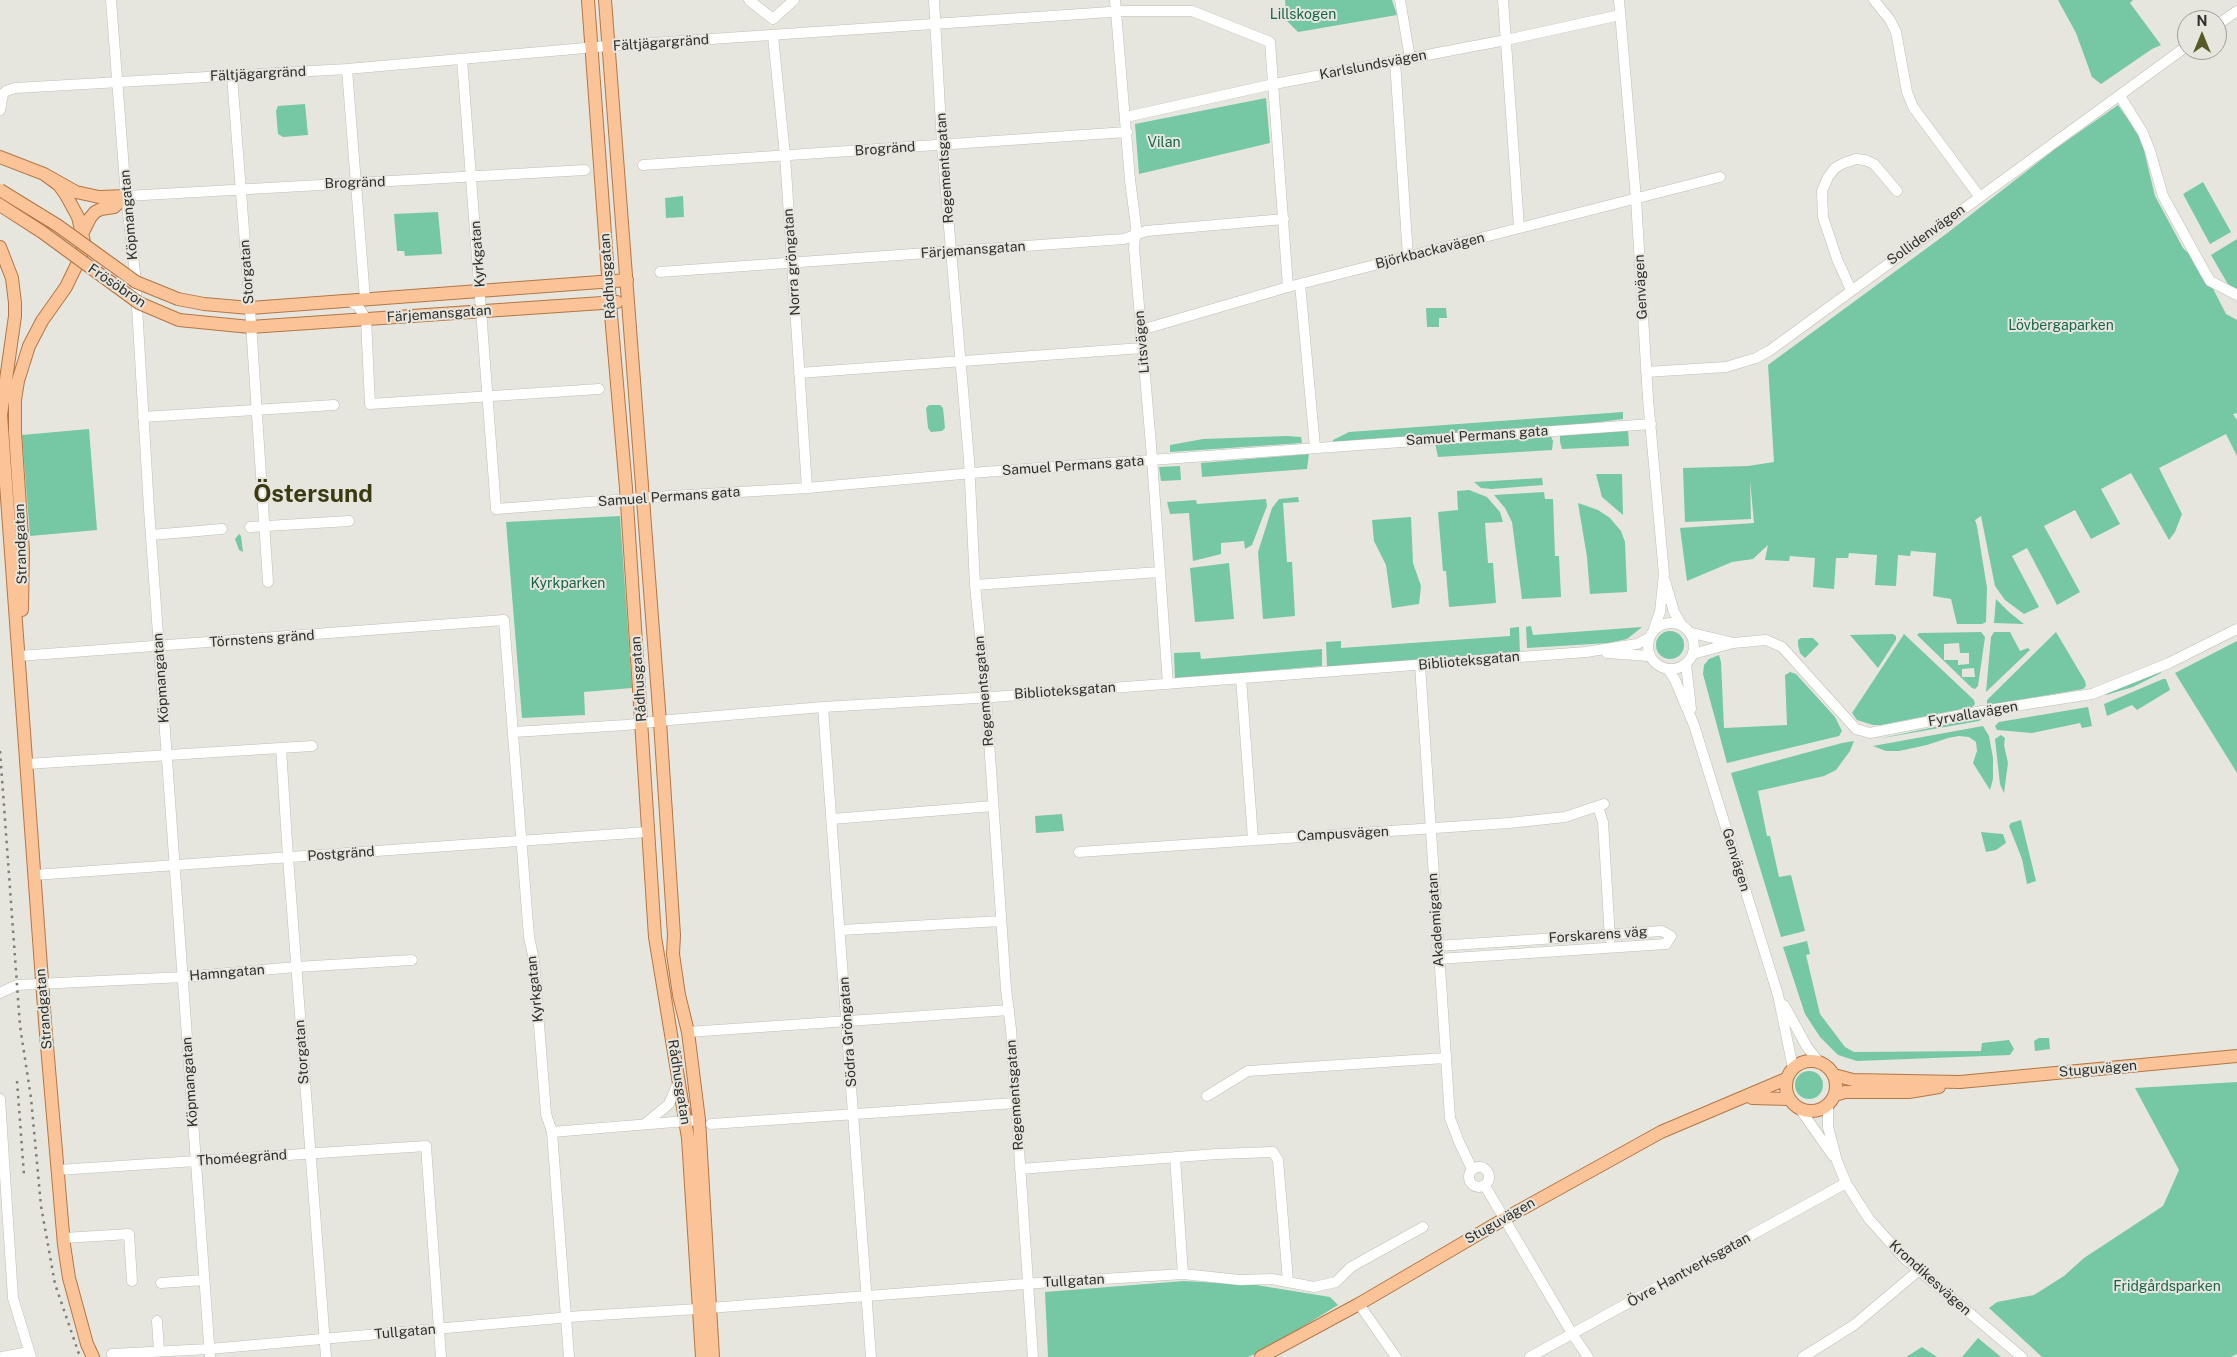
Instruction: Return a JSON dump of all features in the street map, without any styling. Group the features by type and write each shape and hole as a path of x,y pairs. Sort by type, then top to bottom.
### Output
{"main road":[{"name":"Rådhusgatan","path":"588,0 608,282 627,499 648,832 658,955 688,1138 704,1308 713,1357"},
{"name":"Rådhusgatan","path":"605,0 660,722 674,935 673,954 679,995 688,1032 699,1120 704,1308 702,1357"},
{"path":"0,157 44,174 76,192 99,197 126,196"},
{"path":"44,174 59,185 66,195 78,217 83,232"},
{"name":"Frösöbron","path":"0,190 58,225 136,282 178,299 204,304 250,308"},
{"path":"83,232 95,212 114,207 126,196"},
{"name":"Frösöbron","path":"0,205 42,232 139,303 179,320 250,327"},
{"name":"Strandgatan","path":"19,656 22,615 22,544 15,432 15,400 22,364 42,321 76,269 81,256 83,232"},
{"name":"Strandgatan","path":"0,247 12,278 15,303 15,316 1,387 0,415 42,984 69,1278 93,1357"},
{"name":"Färjemansgatan","path":"250,308 627,280"},
{"name":"Färjemansgatan","path":"250,327 628,301"},
{"name":"Stuguvägen","path":"1831,1100 1845,1092 1909,1092 1960,1082 2237,1056"},
{"path":"1810,1060 1819,1062 1828,1067 1834,1075 1836,1085 1831,1100 1820,1110 1810,1112 1800,1109 1789,1100 1786,1090 1786,1079 1793,1068 1801,1063 1810,1060"},
{"name":"Stuguvägen","path":"1834,1075 1853,1080 1960,1082"},
{"name":"Stuguvägen","path":"1261,1357 1359,1304 1504,1219 1660,1132 1703,1113 1745,1098 1786,1079"},
{"name":"Stuguvägen","path":"1745,1098 1789,1100"}],"street":[{"name":"Köpmangatan","path":"111,0 126,196 135,273 166,755 209,1353"},
{"path":"749,0 773,19 794,0"},
{"name":"Regementsgatan","path":"934,0 937,25 942,145 962,362 970,473 975,585 986,697 1033,1357"},
{"name":"Litsvägen","path":"1115,0 1136,226 1134,236 1153,460 1168,684"},
{"path":"1400,0 1410,58"},
{"path":"1503,0 1519,228"},
{"name":"Genvägen","path":"1619,0 1636,199 1646,372 1664,574 1674,612 1681,624"},
{"path":"1879,1 1896,32 1908,92 1913,107 1979,196"},
{"name":"Fältjägargränd","path":"0,110 3,94 14,88 347,69 608,46 1116,12 1192,11 1270,42 1274,84"},
{"name":"Karlslundsvägen","path":"1126,117 1274,84 1506,40 1620,15"},
{"name":"Norra gröngatan","path":"773,36 785,156 807,488"},
{"name":"Sollidenvägen","path":"1646,372 1726,367 1756,358 2177,53"},
{"name":"Kyrkgatan","path":"462,59 496,509"},
{"path":"1395,61 1408,257"},
{"path":"347,69 365,300"},
{"name":"Storgatan","path":"232,76 268,582"},
{"path":"1274,84 1288,287"},
{"path":"2120,96 2144,133 2163,196 2210,281 2237,295"},
{"name":"Brogränd","path":"643,165 1127,132"},
{"path":"1851,290 1837,259 1823,217 1822,190 1828,177 1844,162 1856,159 1865,160 1874,164 1897,191"},
{"name":"Brogränd","path":"126,196 585,170"},
{"name":"Björkbackavägen","path":"1141,330 1288,287 1720,177"},
{"name":"Färjemansgatan","path":"660,272 1124,239 1146,231 1284,219"},
{"path":"1300,284 1314,447"},
{"path":"350,301 358,306 366,319 370,404 599,389"},
{"path":"800,373 1142,348"},
{"path":"143,417 334,405"},
{"name":"Samuel Permans gata","path":"496,509 807,488 970,473 1651,424"},
{"path":"250,527 349,521"},
{"path":"151,535 222,529"},
{"path":"975,585 1159,572"},
{"name":"Genvägen","path":"1652,634 1660,612 1664,574"},
{"name":"Kyrkgatan","path":"504,620 523,841 529,937 534,960 546,1114 552,1132 569,1357"},
{"name":"Törnstens gränd","path":"19,656 504,620"},
{"path":"1681,624 1692,633 1695,643 1693,654 1686,664 1678,668 1668,669 1653,662 1649,656 1652,634 1662,625 1681,624"},
{"name":"Fyrvallavägen","path":"1693,654 1733,643 1766,640 1782,647 1856,729 1870,733 1988,710 2092,694 2169,663 2237,629"},
{"name":"Fyrvallavägen","path":"1692,633 1733,643"},
{"name":"Biblioteksgatan","path":"514,732 660,722 823,707 1168,684 1586,652 1637,644 1652,634"},
{"name":"Biblioteksgatan","path":"1586,652 1649,656"},
{"name":"Genvägen","path":"1686,664 1694,725"},
{"name":"Akademigatan","path":"1420,665 1437,946 1450,1118 1472,1169"},
{"name":"Genvägen","path":"1668,669 1675,680 1694,725 1778,995 1793,1068"},
{"path":"1241,678 1253,839"},
{"name":"Södra Gröngatan","path":"823,707 841,930 871,1357"},
{"path":"26,764 312,746"},
{"name":"Storgatan","path":"281,748 326,1357"},
{"name":"Campusvägen","path":"1079,852 1253,839 1430,829 1566,817 1601,805 1610,934"},
{"path":"832,819 993,806"},
{"name":"Postgränd","path":"34,876 648,832"},
{"path":"841,930 1001,922"},
{"name":"Forskarens väg","path":"1437,946 1662,931 1671,936 1666,944 1438,959"},
{"path":"1610,934 1611,948"},
{"path":"1494,942 1495,956"},
{"name":"Hamngatan","path":"0,993 17,985 183,977 296,967 412,960"},
{"name":"Genvägen","path":"1778,995 1807,1048 1819,1062"},
{"path":"688,1032 1009,1010"},
{"path":"1207,1096 1248,1071 1445,1058"},
{"path":"645,1123 669,1104 680,1080"},
{"path":"0,1099 13,1298 30,1354 2,1357"},
{"name":"Krondikesvägen","path":"1831,1100 1828,1127 1837,1161 1846,1183 1869,1219 1890,1245 1918,1271 2022,1357"},
{"path":"711,1124 1015,1103"},
{"name":"Krondikesvägen","path":"1800,1109 1837,1161"},
{"path":"552,1132 699,1120"},
{"name":"Thoméegränd","path":"58,1170 426,1146 438,1329"},
{"path":"1020,1169 1175,1157 1273,1152 1278,1160 1288,1281"},
{"path":"1175,1157 1183,1274"},
{"path":"1482,1167 1487,1171 1489,1177 1485,1186 1478,1188 1472,1185 1469,1175 1472,1169 1482,1167"},
{"name":"Övre Hantverksgatan","path":"1530,1357 1846,1183"},
{"path":"1485,1186 1588,1357"},
{"name":"Tullgatan","path":"112,1354 159,1351 209,1353 325,1338 566,1318 1183,1274 1288,1281 1314,1286 1336,1282 1351,1267 1422,1227"},
{"path":"64,1238 129,1234 132,1281"},
{"path":"1803,1357 1854,1325 1918,1271"},
{"path":"161,1283 204,1280"},
{"path":"1359,1304 1396,1357"},
{"path":"156,1322 159,1351"},
{"path":"438,1329 440,1357"}],"green space":[{"name":"Lillskogen","path":"1285,0 1392,0 1397,15 1298,32 1287,21"},
{"path":"2058,0 2133,0 2130,3 2161,45 2152,49 2101,84 2092,77 2076,33"},
{"name":"Vilan","path":"1266,98 1270,143 1139,174 1135,124"},
{"path":"305,104 308,135 283,137 278,134 276,111 278,106"},
{"name":"Lövbergaparken","path":"2118,105 2141,138 2155,196 2183,248 2202,267 2226,314 2237,320 2237,413 2233,414 2237,420 2237,456 2226,434 2159,468 2182,514 2175,532 2169,540 2131,473 2101,489 2120,524 2091,539 2075,510 2044,526 2080,592 2057,605 2027,548 2012,556 2039,607 2024,614 2005,600 1995,586 1981,516 1975,520 1987,588 1986,622 1982,624 1957,624 1951,599 1933,596 1936,553 1911,551 1910,556 1898,555 1896,586 1875,585 1877,555 1849,553 1848,558 1836,558 1834,589 1813,587 1815,558 1790,556 1789,561 1765,560 1768,545 1753,559 1732,562 1687,581 1680,528 1754,523 1750,480 1751,519 1685,522 1683,468 1748,466 1774,462 1768,365 1946,234 2055,149"},
{"path":"2203,182 2231,232 2210,244 2183,194"},
{"path":"683,196 684,217 666,218 665,198"},
{"path":"438,212 442,254 405,256 404,251 397,251 394,214"},
{"path":"2237,239 2237,300 2211,255"},
{"path":"1426,308 1446,308 1447,318 1439,318 1439,327 1427,327"},
{"path":"929,405 940,405 943,408 945,428 942,431 931,432 928,428 926,408"},
{"path":"1623,412 1623,419 1577,425 1333,443 1333,440 1349,432"},
{"path":"89,429 97,530 30,536 22,435"},
{"path":"1628,430 1629,446 1562,449 1560,442 1560,435"},
{"path":"1550,434 1553,441 1552,450 1438,457 1435,443"},
{"path":"1301,437 1302,443 1170,452 1170,445 1203,439"},
{"path":"1309,454 1307,469 1202,477 1201,463"},
{"path":"1180,466 1181,480 1161,481 1159,467"},
{"path":"1596,474 1622,474 1623,515 1602,497"},
{"path":"1542,478 1543,485 1492,489 1481,488 1474,482"},
{"path":"1469,490 1487,497 1500,512 1503,522 1485,523 1488,563 1493,563 1496,603 1449,607 1446,571 1443,571 1438,512 1458,510 1457,491"},
{"path":"1544,492 1545,499 1553,499 1555,556 1559,556 1561,597 1522,599 1512,522 1505,508 1494,495"},
{"path":"1298,497 1299,502 1283,503 1287,562 1292,562 1295,616 1263,619 1258,552 1272,508 1279,499"},
{"path":"1266,499 1267,506 1252,545 1245,549 1244,541 1221,543 1221,554 1193,561 1189,513 1170,514 1167,502 1196,500 1197,504"},
{"path":"1578,503 1598,510 1610,518 1621,531 1625,542 1627,592 1590,594 1587,557"},
{"name":"Kyrkparken","path":"620,516 632,688 584,692 585,715 522,718 506,522"},
{"path":"1411,517 1413,563 1421,586 1419,604 1392,608 1386,565 1374,541 1372,520"},
{"path":"239,534 241,536 243,552 239,550 235,539"},
{"path":"1229,563 1234,619 1195,622 1190,568"},
{"path":"1996,599 2009,612 2024,624 1994,623"},
{"path":"1531,626 1533,635 1642,627 1627,639 1608,643 1527,648 1526,627"},
{"path":"1519,627 1520,655 1327,667 1326,642 1341,641 1341,648 1510,636 1510,628"},
{"path":"1670,631 1680,635 1684,645 1680,655 1670,659 1660,655 1656,645 1660,635"},
{"path":"1981,632 1985,637 1978,686 1975,689 1972,688 1917,635 1919,633","holes":["1959,643 1960,653 1969,653 1969,664 1958,665 1958,660 1944,660 1944,644","1974,668 1975,677 1962,677 1962,669"]},
{"path":"1994,632 2010,632 2020,651 2028,648 2030,650 1986,692 1991,637"},
{"path":"2056,632 2085,681 2086,686 2083,689 1987,704 1987,700"},
{"path":"1893,634 1896,636 1896,640 1878,668 1850,635"},
{"path":"1904,634 1974,700 1975,704 1972,707 1881,725 1873,725 1857,720 1852,713"},
{"path":"1801,638 1813,638 1819,644 1805,658 1800,653 1798,645 1798,640"},
{"path":"2237,641 2237,773 2175,673"},
{"path":"1322,649 1322,666 1175,679 1174,653 1200,652 1201,659"},
{"path":"1719,655 1721,662 1724,728 1787,725 1785,675 1790,672 1796,674 1835,717 1842,731 1839,736 1727,763 1703,674 1704,665 1709,659"},
{"path":"2161,671 2161,673 2133,687 2106,695 2108,692"},
{"path":"2166,679 2170,690 2137,710 2132,705 2107,716 2104,704"},
{"path":"2088,707 2092,726 2082,728 2080,723 2032,733 1997,730 1995,726 1999,722"},
{"path":"1978,718 1981,719 1979,721 1877,739"},
{"path":"1983,726 1989,736 1993,758 1993,779 1990,790 1973,763 1977,751 1976,742 1969,737 1948,738 1899,751 1886,751 1873,746"},
{"path":"2001,735 2005,738 2004,745 2008,763 2004,793 2000,784 1995,739"},
{"path":"1854,741 1850,751 1836,770 1824,776 1758,791 1767,836 1770,836 1779,877 1791,875 1805,931 1781,937 1731,773"},
{"path":"1062,814 1064,831 1036,833 1035,816"},
{"path":"2021,820 2036,881 2027,884 2022,859 2009,826 2011,823"},
{"path":"1981,832 2003,834 2006,843 1996,850 1986,852"},
{"path":"1807,941 1810,954 1806,955 1820,1014 1845,1047 1854,1052 1981,1051 1982,1043 2009,1040 2014,1049 2010,1055 1857,1061 1838,1055 1820,1037 1805,1014 1783,947"},
{"path":"2039,1038 2049,1038 2050,1049 2035,1051 2034,1041"},
{"path":"1809,1071 1819,1075 1823,1085 1819,1095 1809,1099 1799,1095 1795,1085 1799,1075"},
{"name":"Fridgårdsparken","path":"2237,1082 2237,1354 2231,1357 2042,1357 1989,1308 1997,1302 2034,1295 2064,1276 2084,1258 2163,1206 2179,1170 2135,1088"},
{"path":"1184,1281 1256,1285 1330,1297 1338,1305 1265,1350 1248,1357 1048,1357 1045,1292"},
{"path":"1978,1338 2001,1357 1962,1357"},
{"path":"1922,1347 1937,1357 1906,1357"}],"railway":[{"path":"0,751 20,1026 31,1098 41,1206 55,1284 80,1357"},
{"path":"17,1081 24,1175"}],"district":[{"name":"Östersund","path":"313,495"}]}
